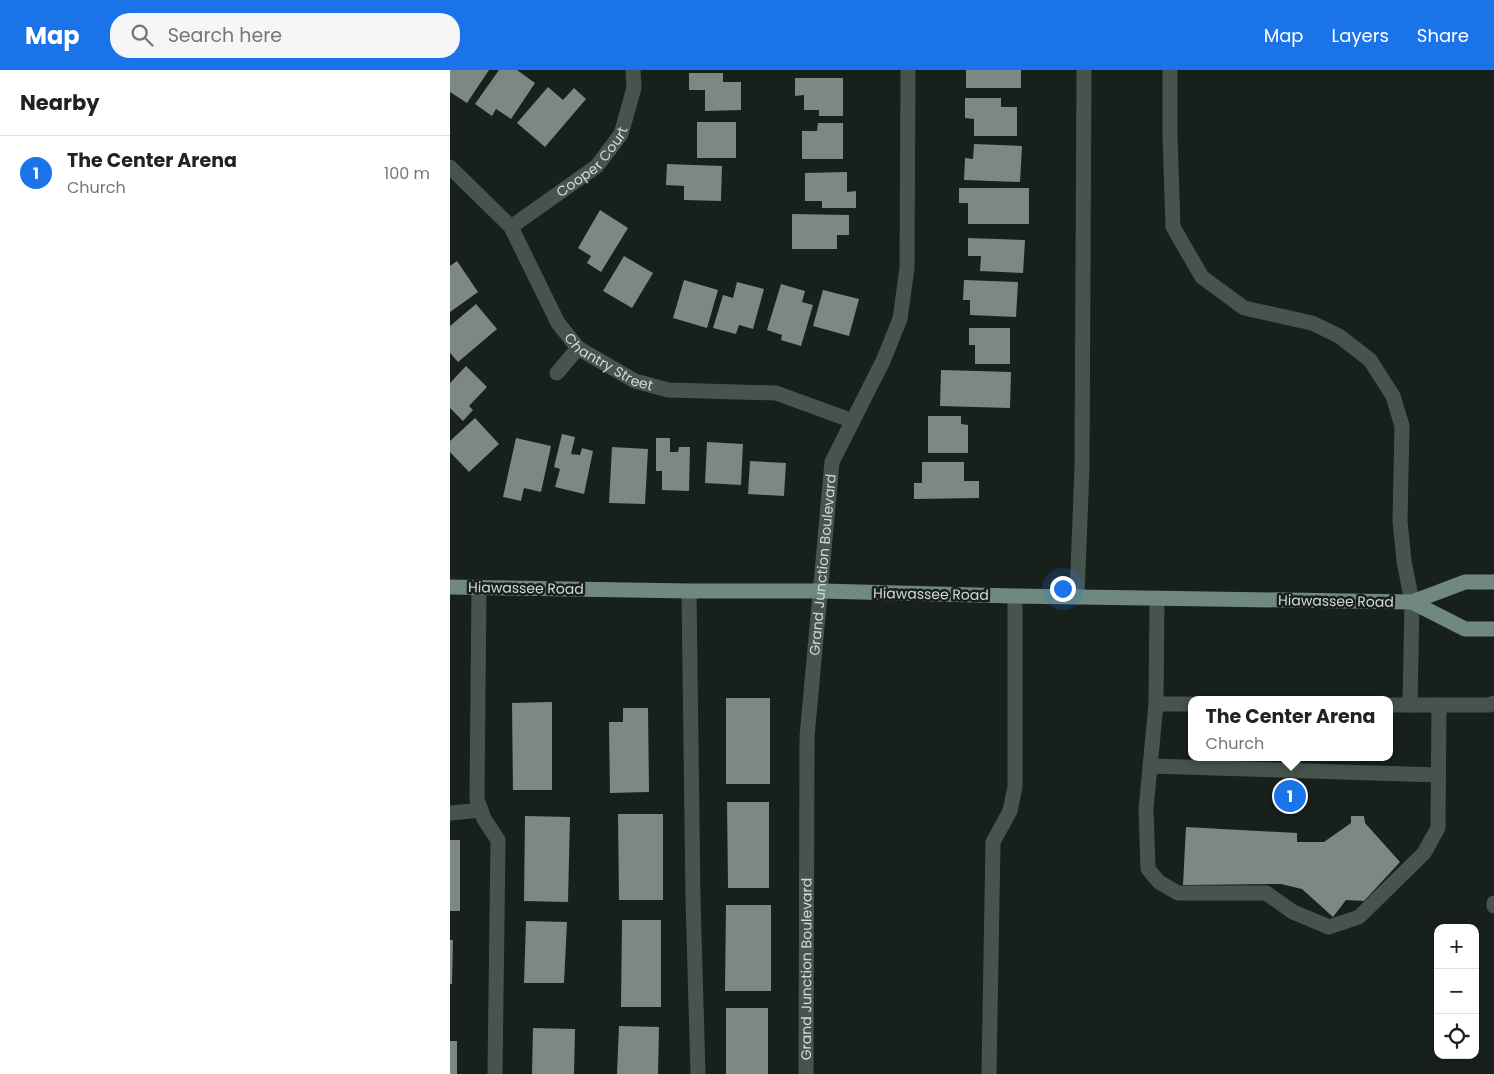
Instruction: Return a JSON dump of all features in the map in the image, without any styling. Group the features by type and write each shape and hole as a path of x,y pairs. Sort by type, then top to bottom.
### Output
{"main road":[{"name":"Hiawassee Road","path":"450,587 820,591 1412,602 1464,582 1494,582"},
{"name":"Hiawassee Road","path":"1412,602 1465,629 1494,629"}],"street":[{"name":"Cooper Court","path":"511,226 597,166 621,134 634,88 633,70"},
{"name":"Grand Junction Boulevard","path":"806,1074 807,737 832,462 883,361 900,319 907,268 908,70"},
{"path":"1077,597 1082,458 1084,70"},
{"path":"1170,70 1173,227 1202,277 1244,308 1312,323 1339,336 1370,360 1393,396 1402,426 1400,521 1404,561 1412,602 1410,705"},
{"name":"Chantry Street","path":"450,167 511,226 558,323 578,348 634,381 668,390 776,393 853,421"},
{"path":"557,373 578,348"},
{"path":"478,587 477,799 484,819 498,840 495,1074"},
{"path":"688,591 698,1074"},
{"path":"990,1074 993,842 1010,811 1015,787 1015,596"},
{"path":"1157,598 1156,704 1146,809 1148,869 1158,882 1178,893 1266,893 1293,912 1329,927 1359,917 1424,853 1438,828 1439,704"},
{"path":"1393,705 1489,705 1494,703"},
{"path":"1156,704 1188,704"},
{"path":"1150,766 1438,775"},
{"path":"450,812 480,810"}],"building":[{"path":"450,70 489,70 467,103 450,92"},
{"path":"499,70 517,70 535,83 511,119 496,109 492,116 475,104"},
{"path":"966,70 1021,70 1021,88 966,88"},
{"path":"689,73 723,73 723,82 741,82 741,110 705,111 705,90 689,90"},
{"path":"795,78 843,78 843,116 819,116 819,110 804,110 804,95 795,96"},
{"path":"548,87 563,100 574,88 586,99 545,147 517,123"},
{"path":"965,98 1001,98 1001,107 1017,107 1017,136 974,136 974,119 965,118"},
{"path":"697,122 736,122 736,158 697,158"},
{"path":"818,123 843,123 843,159 802,159 802,131 817,131"},
{"path":"974,144 1022,146 1020,182 964,180 965,158 973,159"},
{"path":"667,164 722,166 721,201 684,200 684,186 666,185"},
{"path":"847,172 847,192 856,191 856,208 822,208 822,201 805,201 805,173"},
{"path":"959,188 1029,188 1029,224 968,224 968,203 959,203"},
{"path":"600,210 628,228 601,272 587,263 591,256 578,248"},
{"path":"792,214 849,215 849,235 837,235 837,249 792,249"},
{"path":"968,238 1025,240 1023,273 980,271 981,256 968,256"},
{"path":"624,256 653,273 632,308 603,291"},
{"path":"457,261 478,292 450,312 450,266"},
{"path":"684,280 718,290 707,328 673,318"},
{"path":"964,280 1018,282 1016,317 970,315 970,300 963,300"},
{"path":"737,282 764,289 753,329 739,325 736,334 713,328 723,295 733,298"},
{"path":"781,284 805,291 802,302 813,305 801,346 781,340 782,335 767,330"},
{"path":"823,290 859,299 849,336 813,326"},
{"path":"476,304 497,329 458,362 450,353 450,326"},
{"path":"969,328 1010,328 1010,364 975,364 975,345 969,345"},
{"path":"466,366 487,387 469,406 473,410 463,421 450,408 450,383"},
{"path":"941,370 1011,372 1010,408 940,406"},
{"path":"928,416 961,416 961,424 968,425 968,453 928,453"},
{"path":"475,418 499,444 469,472 450,452 450,441"},
{"path":"562,434 575,437 571,454 580,455 582,448 593,451 584,494 555,487 560,469 554,467"},
{"path":"516,438 551,446 541,492 524,488 521,501 503,497"},
{"path":"656,438 670,438 670,452 678,452 679,447 690,447 689,491 662,490 662,471 656,471"},
{"path":"707,442 743,444 741,485 705,483"},
{"path":"612,447 648,449 645,504 609,503"},
{"path":"750,461 786,463 784,496 748,494"},
{"path":"922,462 964,462 964,481 979,481 979,498 914,499 914,483 922,483"},
{"path":"726,698 770,698 770,784 726,784"},
{"path":"552,702 552,790 513,790 512,703"},
{"path":"623,708 648,708 649,792 610,793 609,722 623,722"},
{"path":"727,802 769,802 769,888 728,888"},
{"path":"618,814 663,814 663,900 619,900"},
{"path":"525,816 570,817 568,902 524,901"},
{"path":"1351,816 1364,816 1365,823 1400,862 1364,901 1346,900 1333,917 1302,889 1281,884 1183,885 1186,827 1297,833 1297,842 1324,842 1351,823"},
{"path":"450,840 460,840 460,911 450,911"},
{"path":"726,905 771,905 771,991 725,991"},
{"path":"622,920 661,920 661,1007 621,1007"},
{"path":"526,921 567,922 564,983 524,983"},
{"path":"450,940 453,940 452,984 450,984"},
{"path":"726,1008 768,1008 768,1074 726,1074"},
{"path":"619,1026 659,1027 658,1074 617,1074"},
{"path":"533,1028 575,1029 574,1074 532,1074"},
{"path":"450,1041 457,1041 457,1074 450,1074"}],"place":[{"name":"The Center Arena","path":"1290,796"}]}
